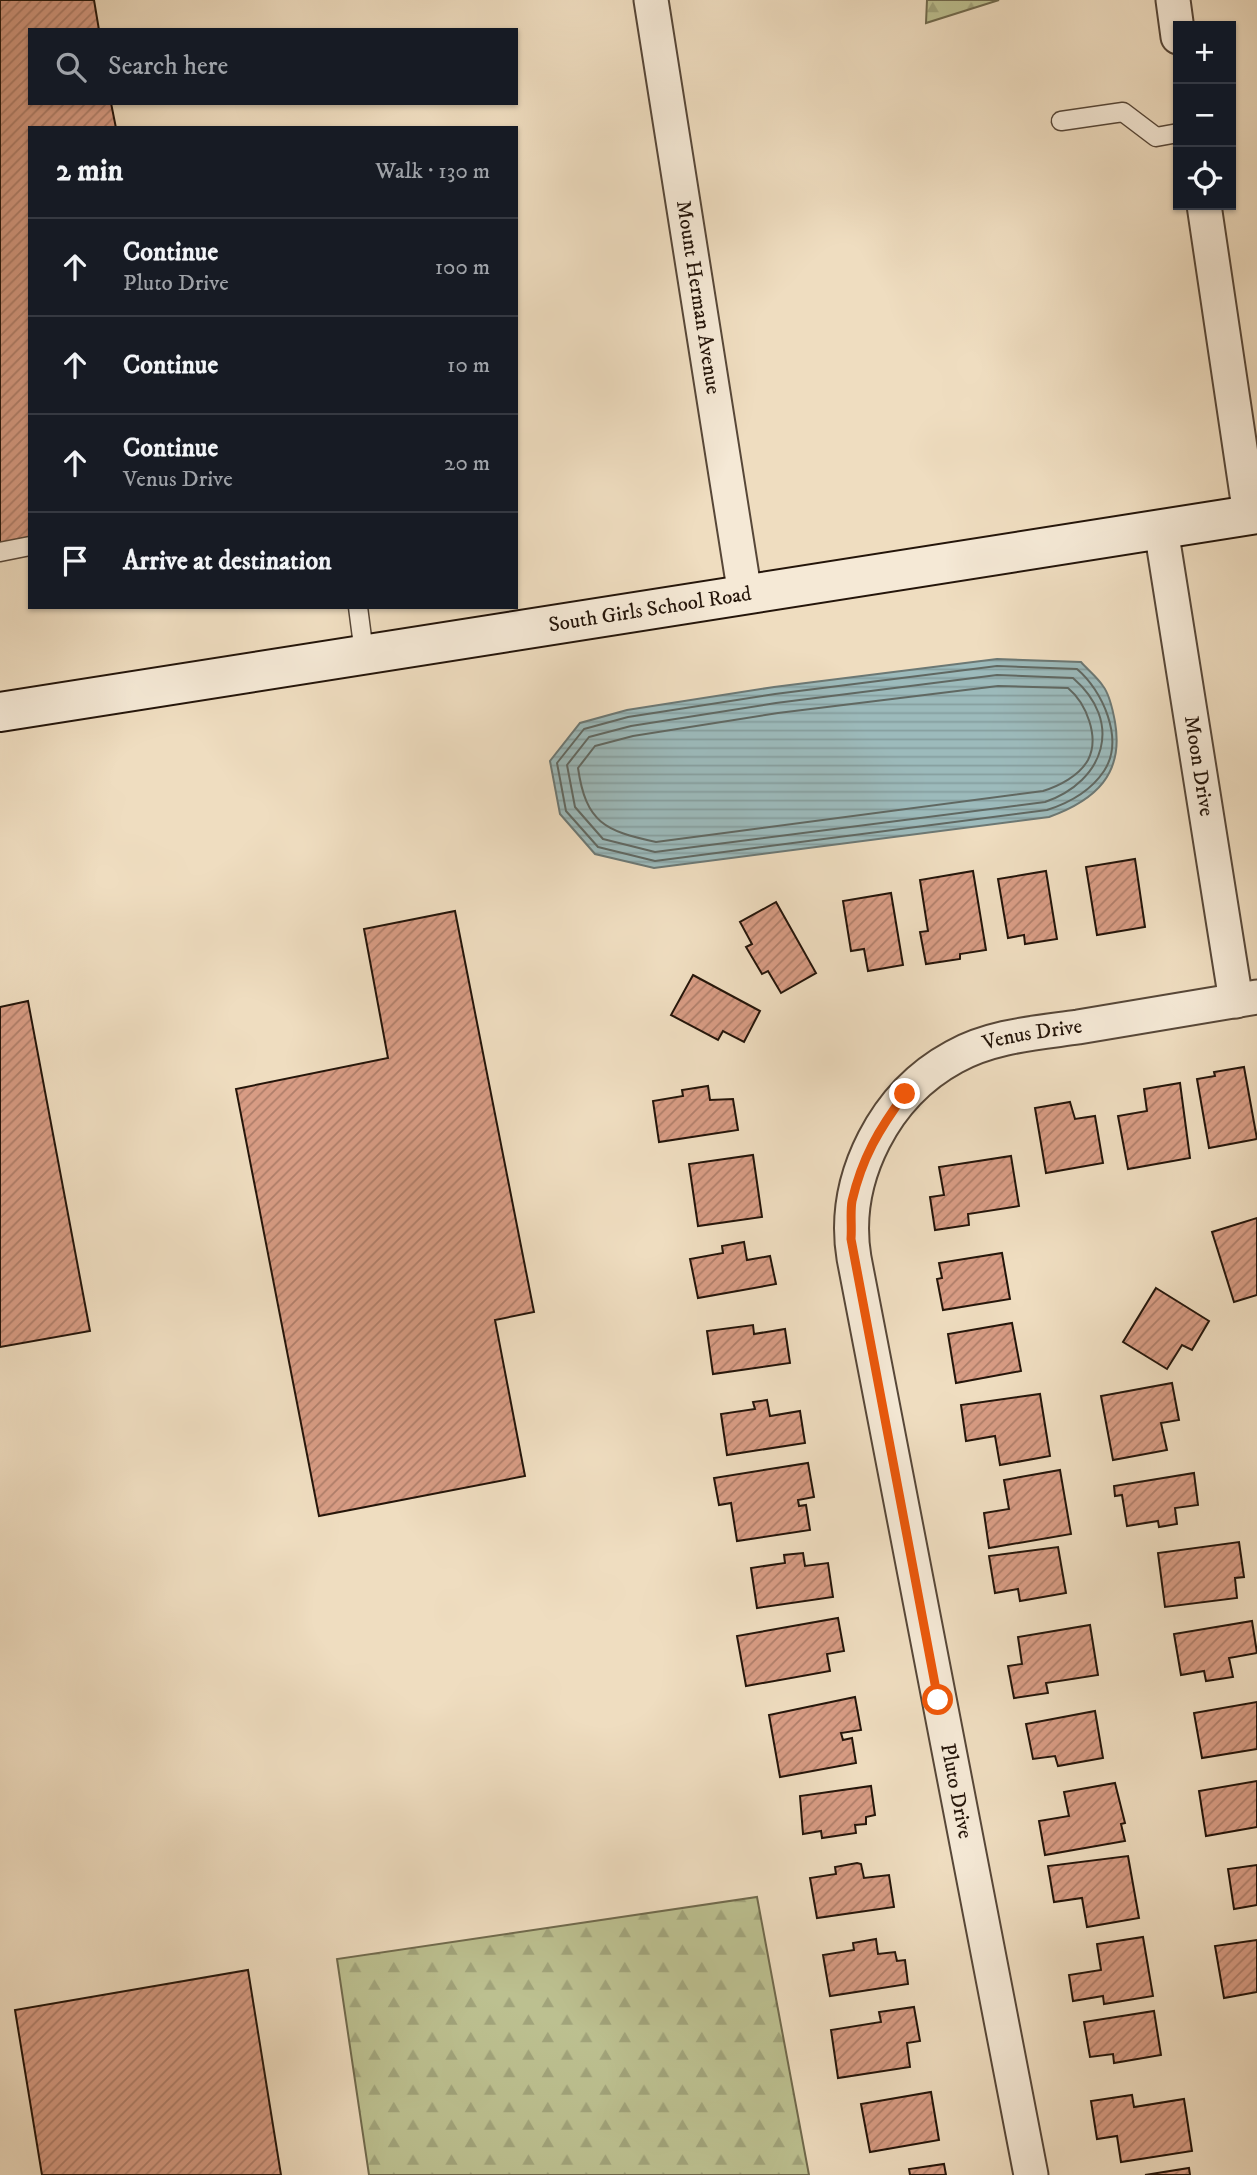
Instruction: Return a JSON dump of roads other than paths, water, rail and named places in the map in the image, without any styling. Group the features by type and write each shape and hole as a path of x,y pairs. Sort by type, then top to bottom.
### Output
{"main road":[{"name":"South Girls School Road","path":"0,712 1254,515"}],"street":[{"name":"Mount Herman Avenue","path":"651,0 745,595"},
{"path":"1173,0 1176,21"},
{"path":"1205,210 1254,515"},
{"name":"Moon Drive","path":"1161,529 1247,999"},
{"name":"Venus Drive","path":"853,1199 863,1165 881,1125 905,1094 935,1069 961,1053 1009,1038 1247,999"},
{"name":"Pluto Drive","path":"853,1199 851,1239 854,1258 1031,2175"}],"lane":[{"path":"1061,121 1123,112 1156,137 1173,134"},
{"path":"0,552 28,546"},
{"path":"358,609 364,653"}],"water":[{"path":"997,659 1081,662 1101,683 1109,698 1117,740 1110,770 1093,793 1049,817 654,868 595,854 560,814 550,761 580,723 627,710 774,687"}]}
